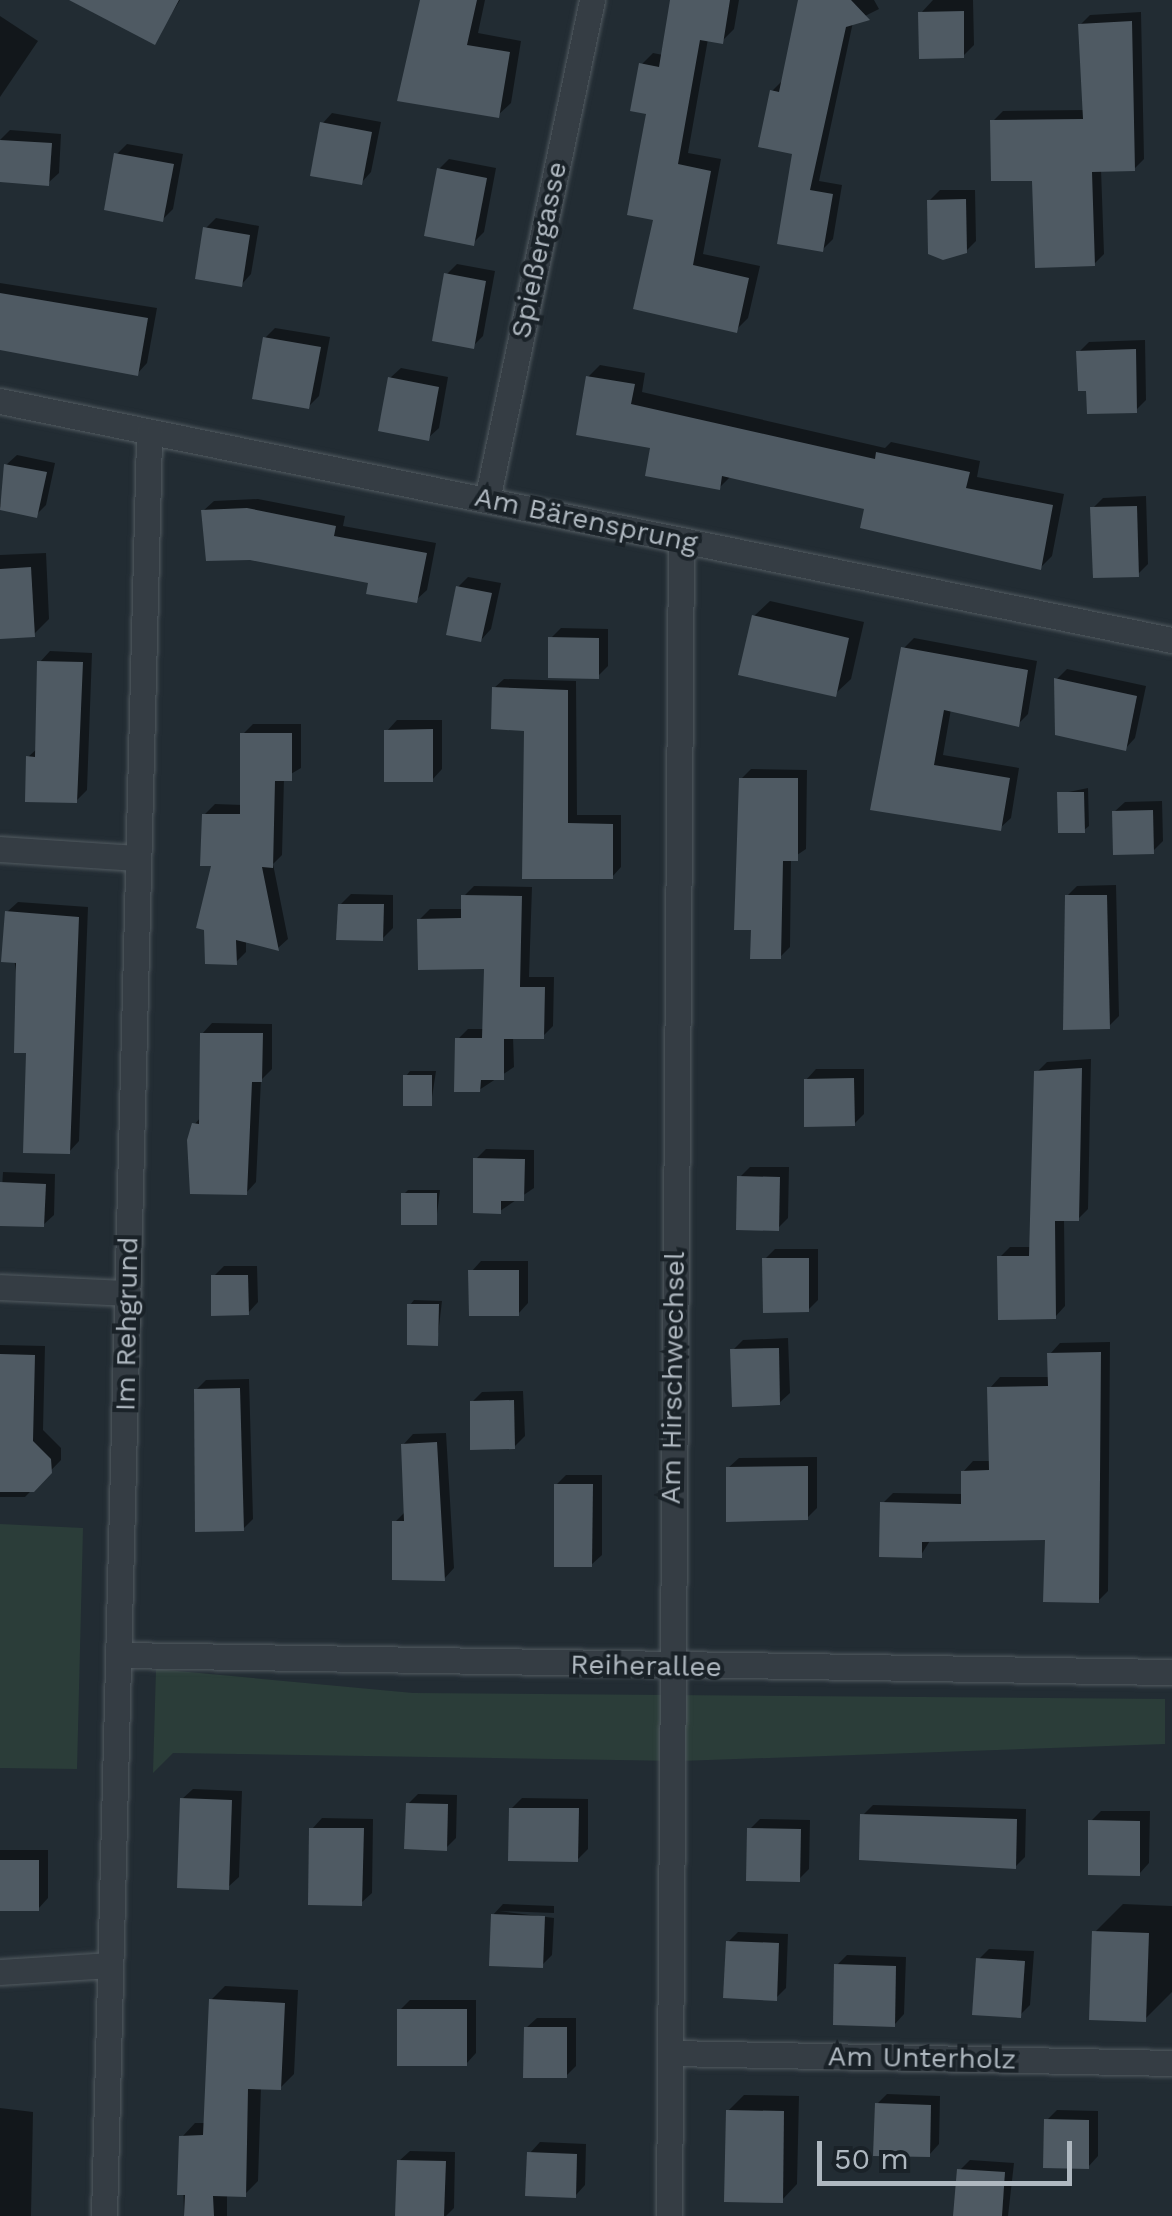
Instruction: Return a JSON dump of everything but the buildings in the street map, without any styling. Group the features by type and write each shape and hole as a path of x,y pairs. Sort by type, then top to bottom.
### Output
{"street":[{"name":"Spießergasse","path":"487,500 592,0"},
{"name":"Am Bärensprung","path":"0,401 1172,640"},
{"name":"Im Rehgrund","path":"104,2216 149,433"},
{"name":"Am Hirschwechsel","path":"669,2216 680,540"},
{"path":"0,849 136,858"},
{"path":"0,1287 128,1293"},
{"name":"Reiherallee","path":"120,1655 1172,1672"},
{"path":"0,1972 110,1965"},
{"name":"Am Unterholz","path":"671,2053 1172,2063"}],"green space":[{"path":"0,1524 83,1528 77,1769 0,1768"},
{"path":"156,1669 413,1693 1165,1699 1165,1744 680,1761 173,1753 153,1773"}]}
